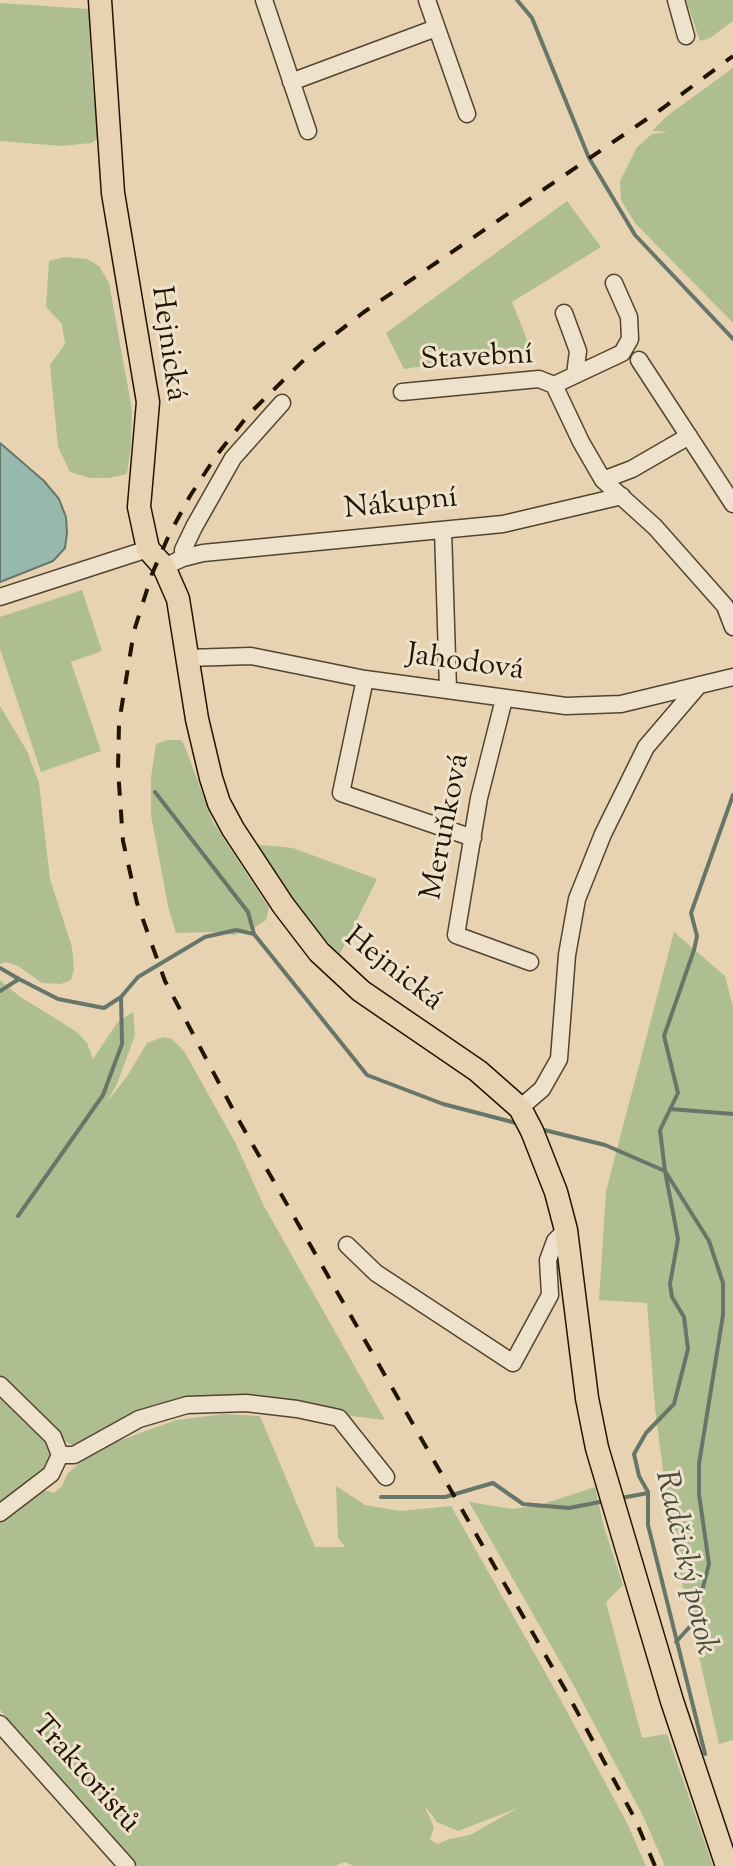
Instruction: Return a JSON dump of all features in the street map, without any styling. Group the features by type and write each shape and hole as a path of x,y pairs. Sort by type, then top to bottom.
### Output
{"main road":[{"name":"Hejnická","path":"100,0 113,193 148,402 139,507 148,549 174,563 203,749 219,803 241,843 283,905 340,974 397,1017 478,1071 520,1108 542,1155 566,1230 587,1398 597,1448 672,1701 727,1866"}],"street":[{"path":"264,0 308,131"},
{"path":"427,0 467,114"},
{"path":"676,0 686,36"},
{"path":"291,82 436,28"},
{"name":"Stavební","path":"554,385 622,353 630,339 629,317 614,283"},
{"name":"Stavební","path":"564,313 578,351 575,375"},
{"path":"639,360 733,504"},
{"name":"Stavební","path":"402,392 539,379 554,385 603,480 729,601 733,627"},
{"path":"174,563 233,458 282,403"},
{"path":"603,480 632,469 689,436"},
{"name":"Nákupní","path":"174,563 203,553 503,524 622,496"},
{"path":"443,530 448,689"},
{"path":"0,597 148,549"},
{"name":"Jahodová","path":"188,658 251,656 365,679 566,706 621,704 733,677"},
{"path":"365,679 341,793 473,838"},
{"path":"520,1108 542,1089 559,1059 567,955 577,899 603,834 646,747 699,685"},
{"name":"Meruňková","path":"504,699 479,798 456,935 530,962"},
{"path":"347,1245 376,1273 513,1363 550,1295 548,1260 555,1241 566,1230"},
{"path":"0,1385 53,1437 60,1455 51,1474 0,1513"},
{"path":"60,1455 74,1455 139,1419 187,1405 246,1403 339,1418 386,1477"},
{"name":"Traktoristů","path":"0,1724 127,1866"}],"green space":[{"path":"686,0 733,0 733,21 710,38 700,41"},
{"path":"0,3 89,9 98,138 92,143 62,146 0,141"},
{"path":"733,68 733,323 635,223 621,200 620,181 637,147 652,134 668,132 652,131 668,115"},
{"path":"567,201 601,247 512,302 531,350 404,369 386,333"},
{"path":"65,257 87,259 99,266 109,283 132,410 127,474 90,478 70,472 58,447 50,365 65,344 62,324 46,307 49,261"},
{"path":"82,590 102,651 71,662 101,751 41,772 0,649 0,617"},
{"path":"0,706 27,751 39,783 50,879 72,947 74,970 71,980 61,984 42,983 18,966 6,962 0,964"},
{"path":"181,740 184,744 213,822 269,908 266,920 252,929 234,935 176,933 151,815 151,778 156,744"},
{"path":"252,844 293,848 377,879 340,954 308,923"},
{"path":"674,932 725,976 733,1007 733,1740 719,1744 671,1534 655,1408 647,1303 599,1300 606,1191"},
{"path":"0,980 19,996 77,1032 87,1043 93,1059 117,1023 133,1012 135,1035 117,1084 106,1103 147,1043 163,1037 172,1039 184,1051 235,1142 264,1206 385,1420 219,1401 76,1447 62,1440 0,1378"},
{"path":"0,1393 34,1423 52,1448 51,1466 0,1505"},
{"path":"224,1414 260,1416 315,1547 345,1547 338,1538 336,1486 365,1505 400,1511 451,1506 558,1695 627,1823 646,1866 354,1866 345,1862 334,1866 138,1866 0,1710 0,1521 43,1490 54,1493 62,1486 67,1474 85,1458 110,1444 176,1420","holes":["424,1805 437,1822 458,1831 518,1808 470,1835 438,1844 430,1840 434,1827"]},
{"path":"595,1487 623,1585 606,1602 642,1738 667,1734 713,1866 665,1866 643,1816 574,1686 469,1502 513,1509 540,1505"}],"water":[{"path":"0,443 44,481 59,499 66,517 67,533 65,548 53,561 0,582"}],"waterway":[{"path":"517,0 532,18 589,158 635,235 733,339"},
{"path":"155,792 248,912 254,934 367,1075 443,1104 520,1124"},
{"name":"Radčický potok","path":"705,1754 648,1525 648,1492 639,1476 634,1454 646,1433 674,1404 688,1349 684,1317 672,1297 670,1284 678,1239 660,1130 678,1093 664,1036 694,950 697,936 691,913 733,795"},
{"path":"0,991 19,979 58,999 104,1008 121,997 138,977 205,937 236,930 254,934"},
{"path":"0,968 19,979"},
{"path":"18,1216 103,1095 122,1044 121,997"},
{"path":"670,1109 733,1114"},
{"path":"540,1129 605,1145 665,1171 709,1241 723,1283 723,1315 699,1464 699,1494 709,1564 694,1622 676,1642"},
{"path":"381,1497 445,1497 493,1483 523,1504 569,1508 605,1501"},
{"path":"621,1498 648,1493"}],"railway":[{"path":"655,1866 635,1819 566,1691 238,1119 165,981 137,903 123,841 118,769 119,723 134,631 152,574 190,496 249,414 312,352 364,312 663,108 733,56"}]}
